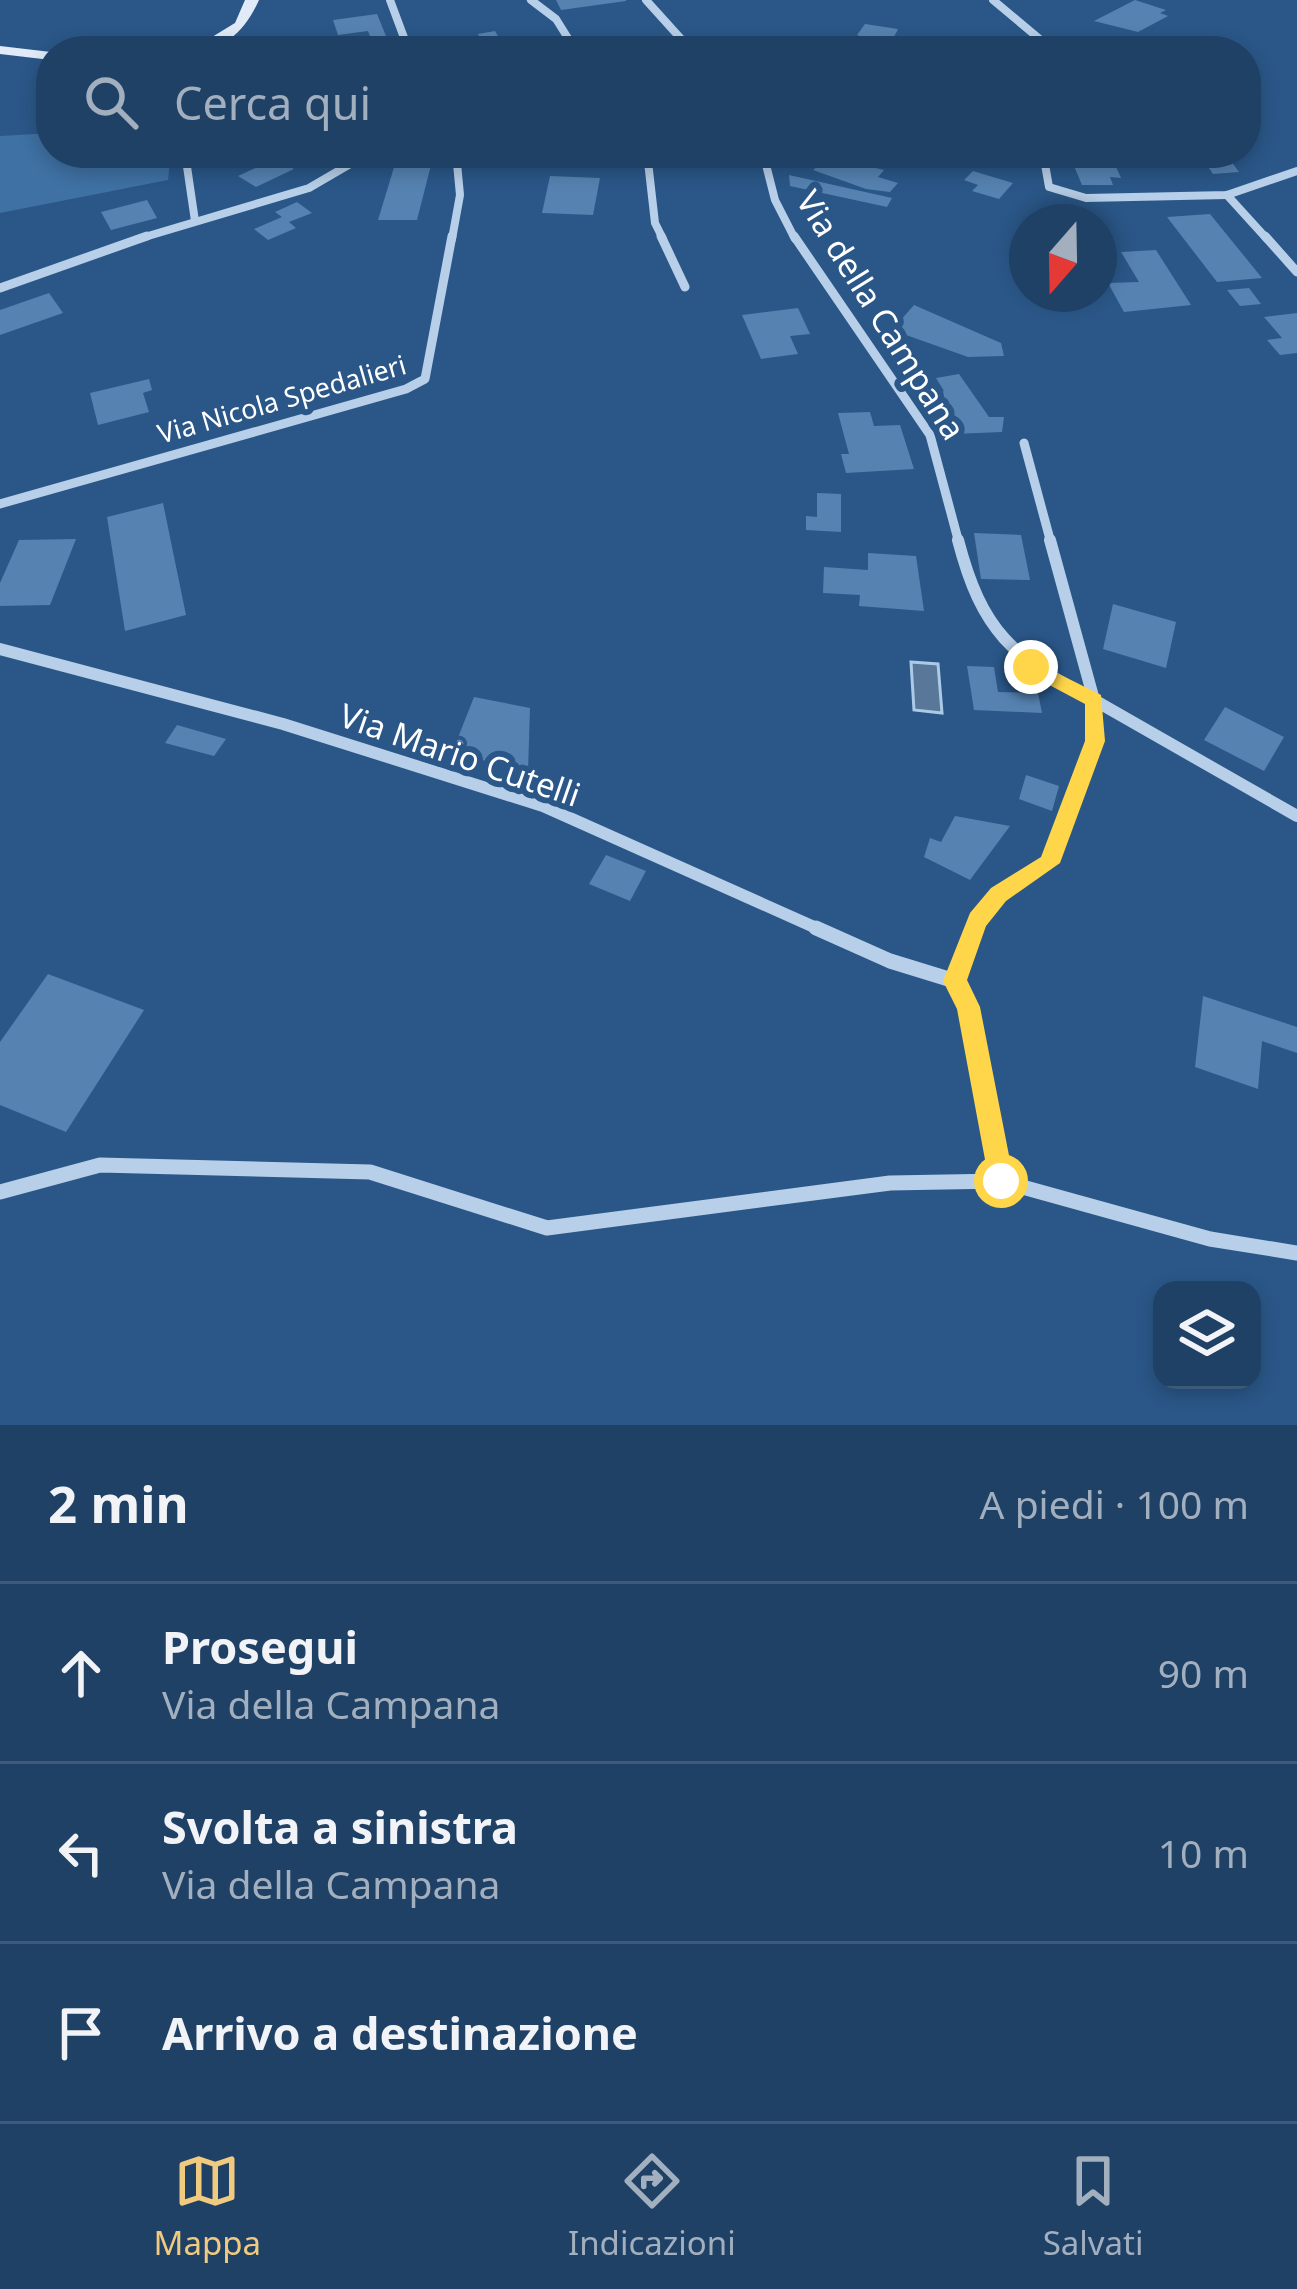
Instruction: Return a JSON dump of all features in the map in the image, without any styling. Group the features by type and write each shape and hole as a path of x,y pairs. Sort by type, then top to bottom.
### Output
{"main road":[{"path":"236,36 252,0"},
{"path":"0,50 36,54"}],"street":[{"path":"390,0 403,36"},
{"path":"531,0 556,19 567,36"},
{"path":"646,0 678,36"},
{"path":"993,0 1036,36"},
{"path":"187,168 195,221"},
{"path":"0,289 195,221 294,193 347,168"},
{"name":"Via Nicola Spedalieri","path":"0,503 406,389 425,379 460,195 457,168"},
{"path":"649,168 655,224 685,287"},
{"name":"Via della Campana","path":"767,168 776,200 799,247 930,435 974,600 1031,667 1297,816"},
{"path":"1046,168 1049,187 1063,194 1227,195 1297,171"},
{"path":"1227,195 1297,272"},
{"path":"1001,1181 968,1007 955,981 977,920 999,895 1049,863 1095,741 1094,700 1024,443"},
{"name":"Via Mario Cutelli","path":"0,649 283,724 543,806 871,953 955,981"},
{"path":"0,1192 100,1165 370,1172 547,1228 890,1183 1001,1181 1210,1239 1297,1252"}],"shaded area":[{"path":"36,134 36,168 169,168 168,180 0,213 0,136"},
{"path":"911,662 938,664 942,713 914,710"}],"building":[{"path":"556,0 626,0 626,1 561,10"},
{"path":"1135,0 1166,10 1160,13 1168,16 1138,32 1094,21"},
{"path":"377,14 386,36 370,36 368,31 338,35 333,20"},
{"path":"865,24 898,29 894,36 857,35"},
{"path":"255,168 294,169 256,187 238,176"},
{"path":"394,168 430,168 417,220 378,220"},
{"path":"876,168 884,170 878,177 898,183 890,192 866,189 813,170"},
{"path":"1075,168 1116,168 1121,178 1110,177 1113,185 1082,185"},
{"path":"1209,168 1239,172 1213,174"},
{"path":"973,171 1013,183 999,199 972,191 978,185 964,180"},
{"path":"789,175 892,198 887,207 790,186"},
{"path":"550,176 600,178 593,215 542,213"},
{"path":"147,200 157,218 111,230 101,212"},
{"path":"297,202 312,213 289,222 296,228 268,240 254,229 282,217 275,212"},
{"path":"1210,214 1262,278 1217,282 1167,217"},
{"path":"1156,250 1191,305 1124,312 1117,299 1117,283 1139,282 1121,252"},
{"path":"1249,288 1261,304 1240,306 1227,290"},
{"path":"49,293 63,313 0,335 0,310"},
{"path":"914,305 1001,343 1004,356 968,357 892,330"},
{"path":"798,308 810,334 790,336 798,354 761,359 742,315"},
{"path":"1297,313 1297,353 1280,355 1267,340 1282,338 1264,317"},
{"path":"959,374 989,417 1004,417 1002,432 953,434 927,395 944,391 936,378"},
{"path":"149,379 152,390 143,393 149,412 98,425 90,393"},
{"path":"870,412 874,426 900,425 914,469 846,473 841,454 849,454 838,413"},
{"path":"817,493 841,494 841,532 806,530 806,516 817,517"},
{"path":"163,503 186,615 125,631 107,517"},
{"path":"974,533 1021,535 1030,580 981,579"},
{"path":"76,539 50,605 0,606 0,583 19,540"},
{"path":"868,553 916,556 924,611 859,606 860,595 823,593 824,567 868,570"},
{"path":"1113,604 1176,622 1166,668 1103,649"},
{"path":"967,666 994,667 998,692 1038,693 1042,713 974,710"},
{"path":"474,697 530,708 528,771 452,753"},
{"path":"1225,707 1284,737 1264,771 1204,740"},
{"path":"177,725 226,739 214,756 165,743"},
{"path":"1026,775 1059,786 1052,811 1019,799"},
{"path":"955,816 1010,826 970,880 924,857 930,838 941,842"},
{"path":"606,855 646,871 630,901 589,884"},
{"path":"48,974 144,1010 66,1132 0,1105 0,1042"},
{"path":"1203,996 1297,1027 1297,1053 1262,1041 1258,1089 1195,1067"}],"route":[{"path":"1001,1181 968,1007 955,981 977,920 999,895 1049,863 1080,792 1095,741 1094,700 1031,667"}]}
